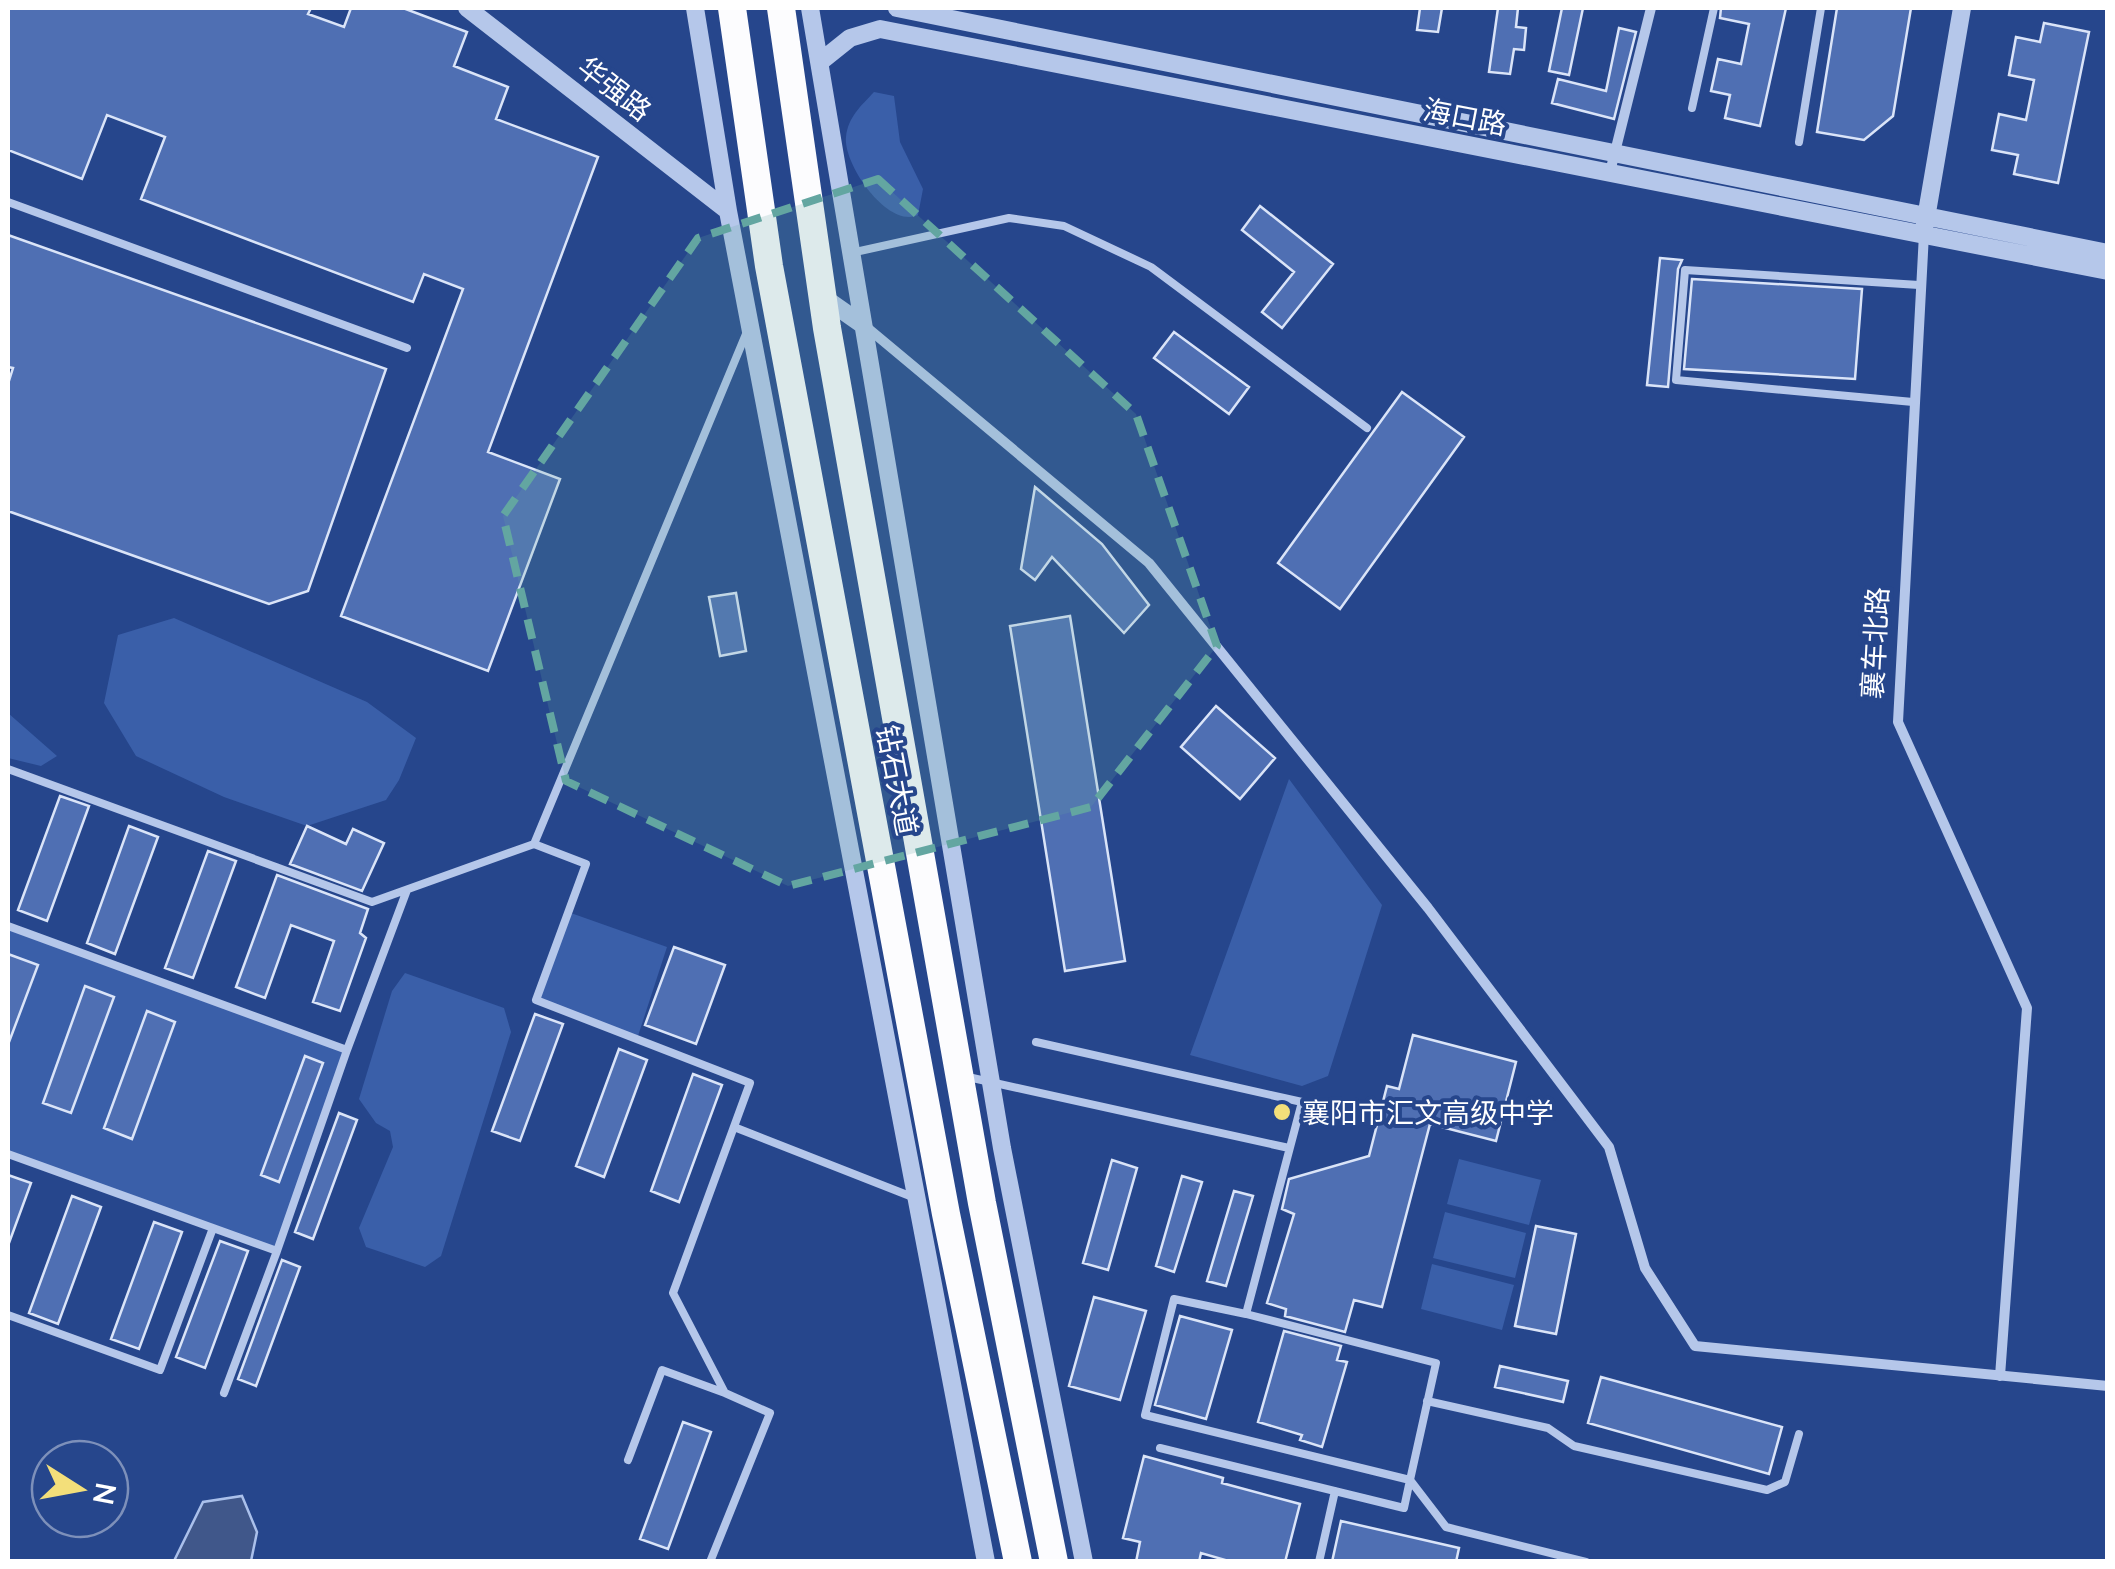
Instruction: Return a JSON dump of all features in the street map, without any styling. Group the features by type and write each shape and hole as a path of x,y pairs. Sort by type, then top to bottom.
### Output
{"highway":[{"name":"钻石大道","path":"732,8 760,206 942,1195 1018,1562"},
{"name":"钻石大道","path":"781,8 822,297 982,1203 1054,1562"}],"street":[{"name":"华强路","path":"467,8 728,211"},
{"path":"696,8 728,211 986,1562"},
{"path":"810,8 992,1083 1084,1562"},
{"name":"海口路","path":"897,8 1612,162"},
{"path":"1612,162 1651,8"},
{"name":"襄车北路","path":"1962,8 1918,286 1898,722 2026,1008 2000,1376"},
{"name":"海口路","path":"820,62 850,38 880,29 1612,162 1925,224 2108,254"},
{"path":"728,211 760,206"},
{"name":"海口路","path":"1925,224 2108,270"},
{"path":"822,297 863,325 1149,563 1428,908 1610,1148 1645,1268 1696,1346 2108,1386"}],"lane":[{"path":"1692,108 1714,8"},
{"path":"1799,142 1821,8"},
{"path":"8,202 406,348"},
{"path":"851,253 1009,218 1064,226 1151,267 1367,428"},
{"path":"1913,402 1676,380 1686,270 1918,286"},
{"path":"534,844 750,325"},
{"path":"8,769 372,902 534,844 586,864 536,1000 750,1083 673,1293 726,1393"},
{"path":"224,1394 407,890"},
{"path":"8,926 348,1050"},
{"path":"1036,1042 1302,1102 1246,1314"},
{"path":"959,1074 1289,1148"},
{"path":"734,1127 915,1198"},
{"path":"8,1154 277,1251"},
{"path":"8,1315 160,1370 212,1228"},
{"path":"1160,1448 1404,1508 1410,1480 1427,1401 1436,1363 1174,1299 1145,1415 1410,1480 1446,1527 1586,1562"},
{"path":"628,1460 662,1370 770,1412 710,1562"},
{"path":"1427,1401 1548,1428 1574,1446 1767,1490 1785,1482 1799,1434"},
{"path":"1319,1562 1335,1491"}],"highlighted area":[{"path":"878,179 1136,414 1217,646 1091,807 788,886 566,781 503,516 698,238"}],"shaded area":[{"path":"874,92 894,96 900,142 923,189 918,215 906,217 881,204 852,163 847,130 856,112"},
{"path":"174,618 367,702 416,738 386,800 307,826 224,797 136,756 104,703 118,635"},
{"path":"8,713 57,756 41,766 8,758"},
{"path":"1289,779 1382,905 1328,1076 1302,1086 1190,1055"},
{"path":"568,912 667,947 637,1039 536,1000"},
{"path":"8,926 347,1050 277,1251 8,1154"},
{"path":"405,973 504,1008 511,1032 441,1256 425,1267 366,1247 359,1228 393,1147 390,1131 376,1123 359,1099 392,991"},
{"path":"1459,1159 1541,1180 1529,1225 1447,1204"},
{"path":"1445,1212 1526,1233 1515,1278 1433,1258"},
{"path":"1432,1264 1514,1285 1502,1330 1421,1309"},
{"path":"242,1496 257,1532 251,1561 174,1561 203,1502"}],"building":[{"path":"8,8 311,8 308,14 344,27 351,8 403,8 467,32 454,66 508,87 496,119 598,157 488,452 560,479 488,671 341,616 463,289 424,274 413,302 141,199 165,137 107,115 82,179 8,150"},
{"path":"1420,8 1442,8 1438,32 1417,30"},
{"path":"1498,8 1518,8 1516,27 1526,28 1524,50 1514,49 1510,74 1489,72"},
{"path":"1562,8 1583,8 1569,75 1549,71"},
{"path":"1721,8 1786,8 1760,126 1725,118 1730,95 1711,91 1718,59 1741,64 1749,24 1720,18"},
{"path":"1837,8 1911,8 1893,116 1864,140 1817,132"},
{"path":"2044,23 2089,32 2058,183 2014,174 2018,155 1992,150 1999,114 2026,120 2034,80 2009,75 2016,37 2040,42"},
{"path":"1619,28 1636,32 1614,119 1552,103 1558,79 1606,91"},
{"path":"1260,206 1333,264 1282,328 1262,312 1294,272 1242,230"},
{"path":"8,235 386,369 308,591 269,604 8,511 8,384 13,368 8,367"},
{"path":"1660,258 1682,260 1668,387 1647,385"},
{"path":"1692,279 1862,289 1855,379 1684,369"},
{"path":"1174,332 1249,387 1229,414 1154,358"},
{"path":"1402,392 1464,437 1340,609 1278,563"},
{"path":"1035,487 1102,544 1149,605 1124,633 1052,557 1035,580 1021,569"},
{"path":"736,593 746,651 720,656 709,597"},
{"path":"1070,616 1125,961 1065,971 1010,626"},
{"path":"1216,706 1275,758 1240,799 1181,747"},
{"path":"60,796 89,806 47,921 18,910"},
{"path":"129,826 158,837 115,954 87,943"},
{"path":"307,826 346,844 353,829 384,843 362,891 290,864"},
{"path":"208,851 236,861 193,978 165,968"},
{"path":"277,875 368,909 360,933 366,938 340,1011 313,1002 334,941 291,925 265,998 236,987"},
{"path":"674,947 725,965 696,1044 645,1025"},
{"path":"8,954 38,965 9,1042 8,1042"},
{"path":"85,986 114,997 71,1113 43,1103"},
{"path":"147,1011 175,1022 132,1139 104,1128"},
{"path":"535,1014 563,1024 520,1141 492,1131"},
{"path":"1413,1035 1516,1062 1496,1141 1430,1124 1382,1307 1354,1300 1345,1332 1285,1316 1286,1309 1267,1303 1294,1214 1282,1209 1289,1179 1369,1156 1387,1086 1399,1089"},
{"path":"619,1049 647,1060 604,1177 576,1166"},
{"path":"305,1056 323,1063 279,1182 261,1175"},
{"path":"693,1074 722,1085 679,1202 651,1191"},
{"path":"339,1113 357,1120 313,1239 295,1232"},
{"path":"1112,1160 1137,1168 1108,1270 1083,1263"},
{"path":"8,1175 31,1183 9,1243 8,1243"},
{"path":"1182,1176 1202,1182 1174,1272 1156,1266"},
{"path":"1234,1191 1253,1196 1226,1286 1207,1281"},
{"path":"72,1196 101,1207 58,1324 29,1313"},
{"path":"154,1222 182,1232 139,1349 111,1339"},
{"path":"1536,1226 1576,1234 1556,1334 1515,1326"},
{"path":"220,1241 248,1251 205,1368 176,1357"},
{"path":"282,1260 300,1267 256,1386 238,1379"},
{"path":"1094,1297 1146,1311 1120,1400 1069,1386"},
{"path":"1180,1316 1232,1330 1206,1419 1155,1405"},
{"path":"1284,1331 1341,1346 1337,1360 1347,1362 1322,1447 1300,1440 1302,1435 1258,1422"},
{"path":"1500,1366 1568,1381 1563,1402 1495,1387"},
{"path":"1601,1377 1782,1427 1769,1474 1588,1423"},
{"path":"683,1422 711,1432 668,1549 640,1539"},
{"path":"1144,1456 1300,1504 1285,1562 1232,1562 1201,1553 1199,1562 1136,1562 1140,1542 1123,1538"},
{"path":"1341,1521 1459,1548 1456,1562 1332,1562"}],"place":[{"name":"襄阳市汇文高级中学","path":"1282,1112"}]}
